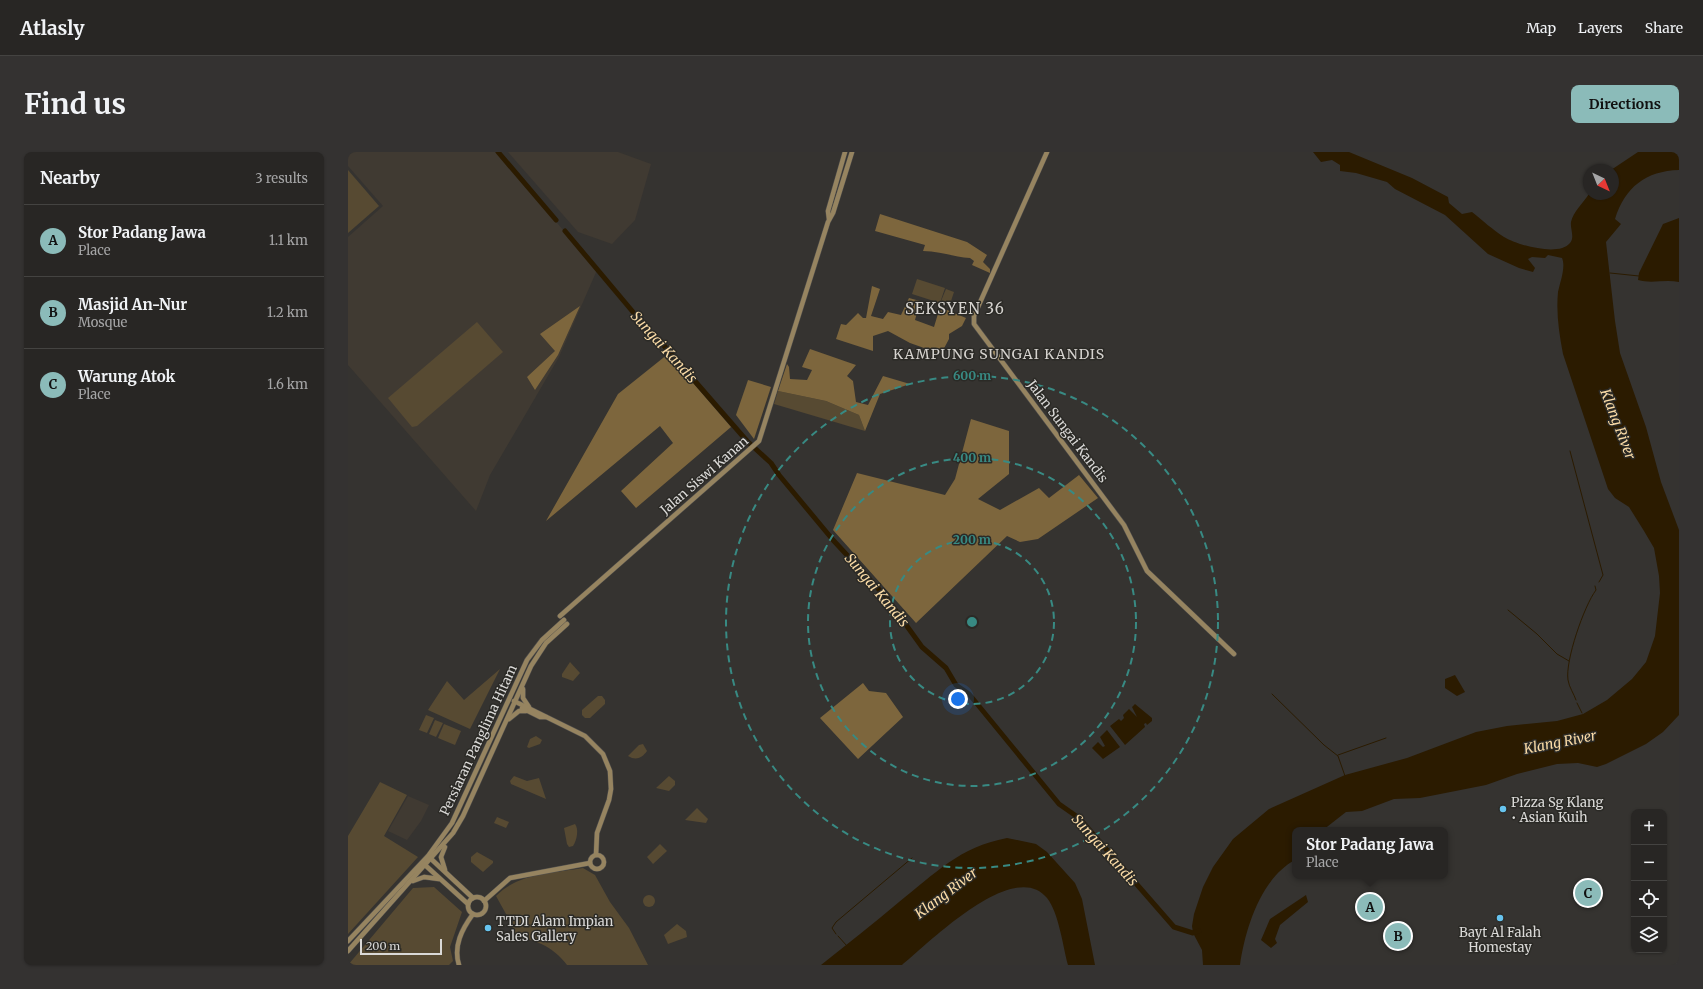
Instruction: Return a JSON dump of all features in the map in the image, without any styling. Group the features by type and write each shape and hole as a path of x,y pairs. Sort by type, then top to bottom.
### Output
{"street":[{"name":"Jalan Siswi Kanan","path":"829,219 828,210 845,152"},
{"name":"Jalan Siswi Kanan","path":"560,616 759,441 829,219 833,213 852,152"},
{"name":"Jalan Sungai Kandis","path":"1047,152 974,316 974,324 1117,515 1124,525 1145,568 1234,654"},
{"name":"Persiaran Panglima Hitam","path":"348,951 409,884 430,857 449,838 463,816 524,681 546,643 566,622 534,649 457,813 430,857"},
{"path":"524,681 523,698 529,710"},
{"path":"509,700 590,739 600,750 607,763 611,789 609,800 597,833 596,855"},
{"path":"505,724 512,715 519,711 529,710"},
{"path":"446,873 441,857 449,838"},
{"path":"590,863 595,868 602,865 602,858 596,855"},
{"path":"590,863 591,858 596,855"},
{"path":"430,857 473,898"},
{"path":"484,901 510,878 590,863"},
{"name":"Persiaran Panglima Hitam","path":"348,941 424,864"},
{"path":"424,864 468,904 469,910 473,914 478,915 484,912 486,906 484,901 479,897 473,898 468,904"},
{"path":"409,884 424,877 440,879"},
{"path":"458,965 457,946 464,926 473,914"}],"shaded area":[{"path":"348,152 497,152 597,270 559,357 490,475 476,511 348,365 348,237 383,206 348,166"},
{"path":"508,152 618,152 651,164 635,220 612,244 578,232"},
{"path":"348,170 379,206 348,233"},
{"path":"880,214 967,242 987,255 983,262 990,269 990,273 972,265 974,261 970,258 923,251 925,245 875,231"},
{"path":"917,279 945,288 940,303 912,294"},
{"path":"872,286 880,289 871,316 883,319 888,312 901,315 909,298 920,301 915,320 934,327 940,307 966,318 962,326 949,334 949,339 941,354 910,343 888,331 873,336 873,351 836,339 841,324 846,325 858,313 863,318 866,318"},
{"path":"946,289 954,292 950,304 941,301"},
{"path":"580,306 558,355 535,390 527,377 555,351 540,334"},
{"path":"477,322 503,352 417,426 412,427 388,398"},
{"path":"810,349 856,365 847,376 853,381 856,402 868,405 883,376 910,384 880,394 865,431 859,415 826,401 778,391 787,364 789,367 790,379 807,380 812,370 802,367"},
{"path":"668,354 731,427 636,508 621,491 673,443 660,426 546,521 618,394"},
{"path":"748,380 771,387 754,439 736,415"},
{"path":"778,391 826,401 859,415 865,431 774,404"},
{"path":"971,419 1009,431 1009,474 978,499 1000,510 1039,488 1049,498 1079,475 1098,498 1038,539 1020,542 1007,536 916,623 833,530 857,473 945,495 955,479"},
{"path":"570,662 580,673 573,681 562,677 562,674"},
{"path":"500,669 470,729 428,710 447,681 464,700"},
{"path":"863,683 869,691 886,693 903,717 858,759 820,718"},
{"path":"598,696 602,696 605,700 605,704 590,718 585,718 582,715 582,710"},
{"path":"426,715 434,718 427,733 419,730"},
{"path":"435,720 443,723 436,737 429,734"},
{"path":"444,724 461,731 455,745 438,738"},
{"path":"536,736 542,740 540,744 529,748 527,747 530,739"},
{"path":"643,744 647,751 643,755 639,758 631,758 628,756 639,745"},
{"path":"514,776 527,781 539,778 546,799 511,784 510,781"},
{"path":"669,776 675,781 675,785 669,791 656,788"},
{"path":"380,782 407,795 384,836 418,857 348,934 348,836"},
{"path":"408,796 429,805 421,821 407,840 388,831"},
{"path":"697,808 708,819 706,823 685,820"},
{"path":"497,817 509,822 506,828 494,823"},
{"path":"575,824 577,829 576,838 573,846 569,847 564,828"},
{"path":"660,844 667,851 653,864 647,857"},
{"path":"477,852 493,861 493,863 483,872 471,862 471,857"},
{"path":"583,868 595,875 610,902 629,928 648,965 567,965 562,958 542,944 528,939 512,936 513,919 506,914 496,896 505,888 526,878"},
{"path":"434,887 462,912 450,947 453,961 449,965 348,965 413,888"},
{"path":"647,895 651,895 655,901 651,907 647,907 643,903 643,899"},
{"path":"677,924 686,931 687,937 668,944 664,935"}],"water":[{"name":"Klang River","path":"1313,152 1349,152 1412,178 1448,197 1449,203 1462,214 1472,212 1510,240 1538,248 1557,249 1565,247 1570,243 1572,238 1572,218 1584,200 1619,200 1619,165 1638,152 1679,152 1679,170 1656,174 1638,183 1631,190 1619,208 1615,219 1621,224 1606,242 1620,353 1646,427 1661,482 1679,530 1679,715 1663,732 1646,744 1597,767 1578,763 1557,764 1517,774 1486,785 1420,798 1394,799 1362,811 1346,812 1327,827 1292,827 1292,862 1283,868 1264,892 1246,936 1240,965 1203,965 1202,950 1193,933 1192,926 1194,914 1203,887 1213,867 1233,839 1269,809 1345,775 1407,758 1476,732 1507,726 1557,721 1583,714 1607,700 1632,679 1646,662 1655,636 1660,593 1659,576 1654,548 1629,507 1615,498 1608,489 1563,354 1557,308 1558,292 1563,270 1562,258 1548,255 1545,258 1532,257 1528,259 1535,268 1533,272 1519,268 1488,254 1445,215 1395,189 1387,182 1356,173 1340,171 1340,165 1332,160 1321,162"},
{"path":"1679,218 1679,282 1648,282 1638,280 1639,273 1663,224"},
{"path":"1455,675 1465,692 1457,696 1445,688 1445,679"},
{"path":"1135,704 1152,718 1152,721 1147,725 1146,723 1144,724 1145,727 1125,745 1110,726 1119,719 1121,721 1124,718 1123,715 1129,709 1137,717 1132,707"},
{"path":"1107,730 1120,747 1103,759 1092,748 1098,742 1103,747 1105,746 1100,737"},
{"name":"Klang River","path":"1007,838 1036,844 1047,852 1075,883 1082,899 1095,965 1068,965 1058,921 1047,898 1032,888 1014,888 993,896 972,908 902,965 821,965 949,862 975,848 990,842"},
{"path":"1306,895 1308,902 1280,925 1275,939 1277,943 1271,948 1261,940 1270,919"}],"waterway":[{"name":"Sungai Kandis","path":"498,152 556,220"},
{"name":"Sungai Kandis","path":"565,231 654,337 660,341 747,441 771,463 779,475 833,540 886,597 922,647 946,668 956,685 969,694 1059,804 1079,818 1174,927 1193,933 1199,931"},
{"path":"1610,273 1639,276"},
{"path":"1570,451 1603,575 1599,582"},
{"path":"1576,700 1568,680 1569,660 1581,620 1596,590 1595,586"},
{"path":"1508,610 1537,634 1557,654 1569,661"},
{"path":"1272,694 1324,745 1338,756 1345,776"},
{"path":"1577,703 1582,713"},
{"path":"1338,755 1386,738"},
{"path":"836,934 832,928 836,922 912,858"},
{"path":"838,936 847,946"}],"railway":[{"path":"1675,965 1679,962"}],"place":[{"name":"Pizza Sg Klang • Asian Kuih","path":"1503,809"},
{"name":"Warung Atok","path":"1588,893"},
{"name":"Stor Padang Jawa","path":"1370,907"},
{"name":"Bayt Al Falah Homestay","path":"1500,918"},
{"name":"TTDI Alam Impian Sales Gallery","path":"488,928"},
{"name":"Masjid An-Nur","path":"1398,936"}],"district":[{"name":"SEKSYEN 36","path":"955,309"},
{"name":"KAMPUNG SUNGAI KANDIS","path":"999,354"}]}
